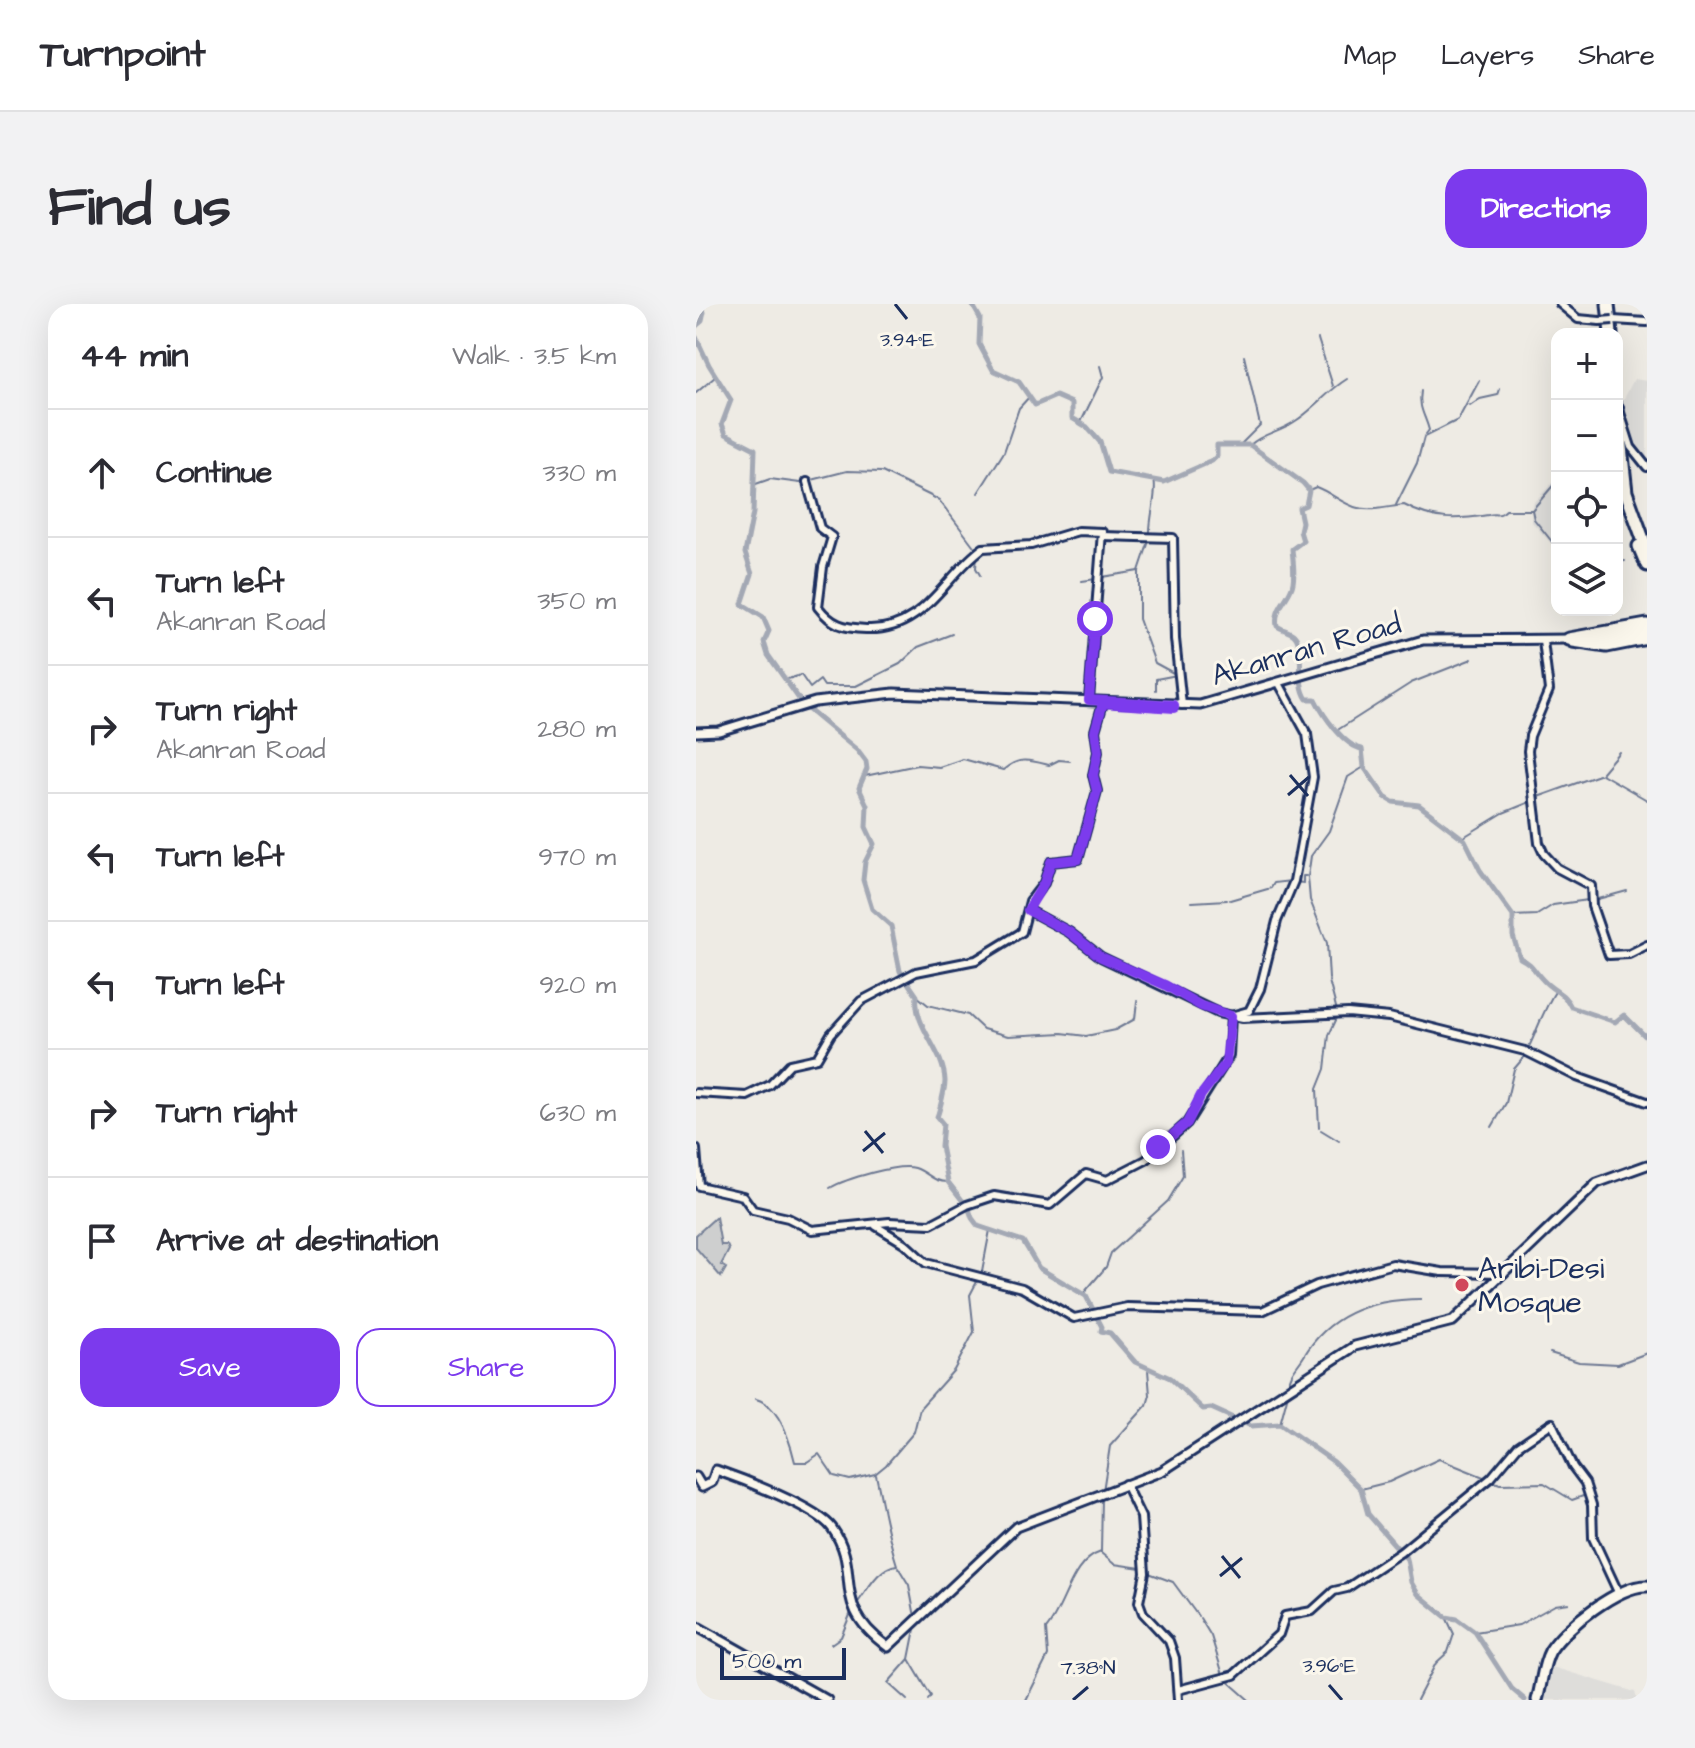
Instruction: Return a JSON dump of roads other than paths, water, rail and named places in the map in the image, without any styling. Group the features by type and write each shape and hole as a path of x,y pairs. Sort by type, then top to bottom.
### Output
{"highway":[{"path":"1605,304 1607,328"},
{"path":"1623,465 1626,492 1647,550"},
{"path":"1623,499 1647,565"},
{"path":"1573,640 1647,625"},
{"path":"1573,640 1607,646 1647,638"}],"main road":[{"name":"Akanran Road","path":"1497,639 1573,640 1647,632"},
{"name":"Akanran Road","path":"696,732 719,731 806,705 894,693 1176,706 1206,704 1418,641 1573,640"},
{"name":"Akanran Road","path":"806,705 894,695 1205,707 1301,677"},
{"path":"696,1477 702,1487 710,1483 719,1471 752,1483 824,1520 837,1538 847,1588 858,1621 888,1647 1016,1527 1165,1469 1368,1340 1453,1321 1597,1183 1647,1164"},
{"path":"1538,1700 1550,1656 1570,1632 1618,1592 1647,1587"},
{"path":"1570,1632 1619,1594 1647,1587"},
{"path":"696,1627 827,1700"},
{"path":"798,1685 821,1700"}],"street":[{"path":"1560,304 1578,319 1647,322"},
{"path":"1623,422 1631,447 1647,467"},
{"path":"807,483 820,528 832,537 823,567 818,607 829,619 844,628 878,629 921,613 983,548 1031,545 1078,531 1102,532 1089,700"},
{"path":"1102,536 1173,538 1176,706"},
{"path":"1543,641 1549,690 1528,747 1541,851 1561,871 1591,886 1592,906 1609,955 1629,954 1647,945"},
{"path":"1231,1016 1249,1011 1260,989 1277,921 1294,881 1311,793 1313,769 1310,742 1296,708 1280,685"},
{"path":"696,1093 747,1096 770,1085 790,1064 817,1058 856,1005 904,977 983,956 1022,932 1028,910 1044,883 1051,862 1078,859 1084,847 1097,791 1093,775 1098,752 1095,731 1103,703"},
{"path":"1028,910 1069,932 1101,957 1165,985 1201,1006 1231,1016 1337,1014 1389,1017 1527,1052 1578,1077 1647,1102"},
{"path":"696,1149 699,1186 745,1196 753,1210 788,1218 812,1230 878,1223 931,1224 966,1205 1007,1196 1050,1205 1086,1174 1094,1179 1107,1180 1146,1160 1181,1129 1226,1063 1231,1016"},
{"path":"878,1223 876,1226 908,1246 926,1263 1022,1288 1070,1317 1084,1319 1096,1313 1127,1307 1256,1312 1317,1285 1396,1264 1442,1272 1504,1273"},
{"path":"1178,1690 1225,1679 1240,1671 1279,1634 1285,1616 1312,1611 1334,1591 1349,1587 1402,1551 1490,1479 1518,1446 1552,1423 1573,1467 1585,1483 1592,1505 1593,1538 1618,1592"},
{"path":"1125,1484 1140,1515 1145,1571 1140,1607 1169,1641 1178,1700"}],"waterway":[{"path":"696,326 702,321 704,312 699,304"},
{"path":"972,304 980,318 979,344 993,370 1019,382 1035,405 1056,396 1072,403 1072,418 1087,427 1100,442 1109,472 1164,482 1212,461 1217,456 1217,445 1250,445 1303,483 1309,490 1306,505 1299,508 1303,541 1292,549 1293,585 1276,620 1277,626 1298,640 1303,692 1307,699 1315,699 1341,736 1362,749 1364,767 1385,797 1393,802 1419,805 1465,840 1480,870 1513,916 1513,936 1520,958 1571,1007 1615,1022 1624,1015 1647,1038"},
{"path":"696,309 701,306"},
{"path":"696,337 731,400 722,424 726,434 755,449 753,513 745,553 752,574 742,604 763,617 769,631 764,642 768,655 804,706 857,750 866,762 867,769 859,788 867,805 866,827 874,844 865,862 863,880 872,909 891,926 900,971 917,996 920,1018 940,1059 945,1084 937,1117 943,1124 941,1146 948,1182 978,1226 1023,1241 1039,1268 1086,1296 1102,1327 1101,1331 1110,1333 1135,1362 1170,1378 1203,1409 1211,1408 1251,1426 1280,1424 1334,1462 1361,1489 1368,1514 1407,1559 1411,1582 1418,1594 1446,1617 1457,1619 1475,1632 1512,1689 1525,1700"},
{"path":"1318,339 1333,386"},
{"path":"1239,446 1260,425 1244,356"},
{"path":"1080,424 1103,377 1100,366"},
{"path":"696,393 715,377"},
{"path":"1250,445 1301,417 1347,379"},
{"path":"1396,505 1417,463 1424,437 1458,420 1479,381"},
{"path":"1470,406 1480,399 1498,395 1500,389"},
{"path":"1421,391 1421,407 1429,430 1426,434"},
{"path":"978,493 1004,452 1019,408 1030,396"},
{"path":"753,485 770,479 800,483 847,471 882,472 939,500 976,549"},
{"path":"1150,534 1154,481"},
{"path":"1309,490 1316,487 1363,509 1404,505 1435,517 1455,518 1500,514 1506,510 1532,510 1551,488"},
{"path":"1532,510 1534,519 1554,544"},
{"path":"1149,541 1139,571 1139,619 1155,663 1177,675 1156,679 1156,690"},
{"path":"977,555 976,568 980,575"},
{"path":"1102,577 1139,571"},
{"path":"1082,581 1096,579"},
{"path":"788,679 801,675 810,688 820,680 824,686 856,686 900,664 918,647 952,634"},
{"path":"1336,731 1411,683 1472,659"},
{"path":"1602,772 1619,752"},
{"path":"865,776 917,765 939,767 963,759 1003,770 1020,761 1049,765 1059,760 1070,761"},
{"path":"1329,979 1327,943 1310,900 1308,877 1311,856 1329,831 1348,777 1364,767"},
{"path":"1535,798 1602,774 1647,800"},
{"path":"1462,838 1503,813 1530,802"},
{"path":"1296,882 1303,883 1303,876 1306,876"},
{"path":"1230,900 1271,888 1274,883 1291,881"},
{"path":"1594,900 1627,891"},
{"path":"1192,902 1227,900"},
{"path":"1513,916 1537,915 1553,905 1588,900"},
{"path":"1329,981 1337,1011"},
{"path":"1528,1049 1556,990"},
{"path":"917,996 928,1005 968,1015 983,1029 1008,1036 1062,1033 1086,1036 1115,1030 1135,1019 1137,1001"},
{"path":"1319,1127 1317,1089 1325,1069 1329,1035 1337,1018"},
{"path":"1492,1127 1506,1103 1514,1069 1526,1055"},
{"path":"1321,1130 1339,1141"},
{"path":"1083,1294 1106,1267 1111,1253 1168,1201 1183,1176 1181,1150"},
{"path":"830,1188 872,1173 907,1167 948,1182"},
{"path":"756,1399 771,1408 777,1416 787,1434 795,1462 807,1462 819,1454 834,1476 850,1480 875,1474 914,1432 920,1408 954,1370 974,1332 970,1295 982,1272 990,1230"},
{"path":"1289,1384 1314,1341 1339,1320 1369,1306 1421,1299"},
{"path":"1550,1353 1579,1362 1618,1364 1647,1353"},
{"path":"1103,1491 1110,1446 1147,1405 1150,1395 1148,1370"},
{"path":"1280,1424 1288,1394"},
{"path":"1361,1489 1389,1482 1439,1459 1486,1478"},
{"path":"856,1605 884,1570 897,1565 876,1475"},
{"path":"1492,1481 1500,1484 1544,1483 1572,1500 1586,1495"},
{"path":"1102,1497 1101,1553 1114,1564 1141,1568"},
{"path":"1026,1700 1048,1656 1046,1629 1082,1565 1101,1552"},
{"path":"898,1567 909,1585 915,1617"},
{"path":"1146,1572 1173,1582 1198,1616"},
{"path":"1475,1632 1519,1625 1555,1605 1569,1603"},
{"path":"831,1644 841,1637 852,1610"},
{"path":"1417,1700 1436,1663 1448,1652 1454,1634 1446,1617"},
{"path":"1200,1618 1211,1636 1224,1678 1249,1700"},
{"path":"907,1700 888,1683 909,1659 916,1624"},
{"path":"909,1659 931,1696 928,1700"}],"place":[{"name":"Aribi-Desi Mosque","path":"1462,1285"}]}
